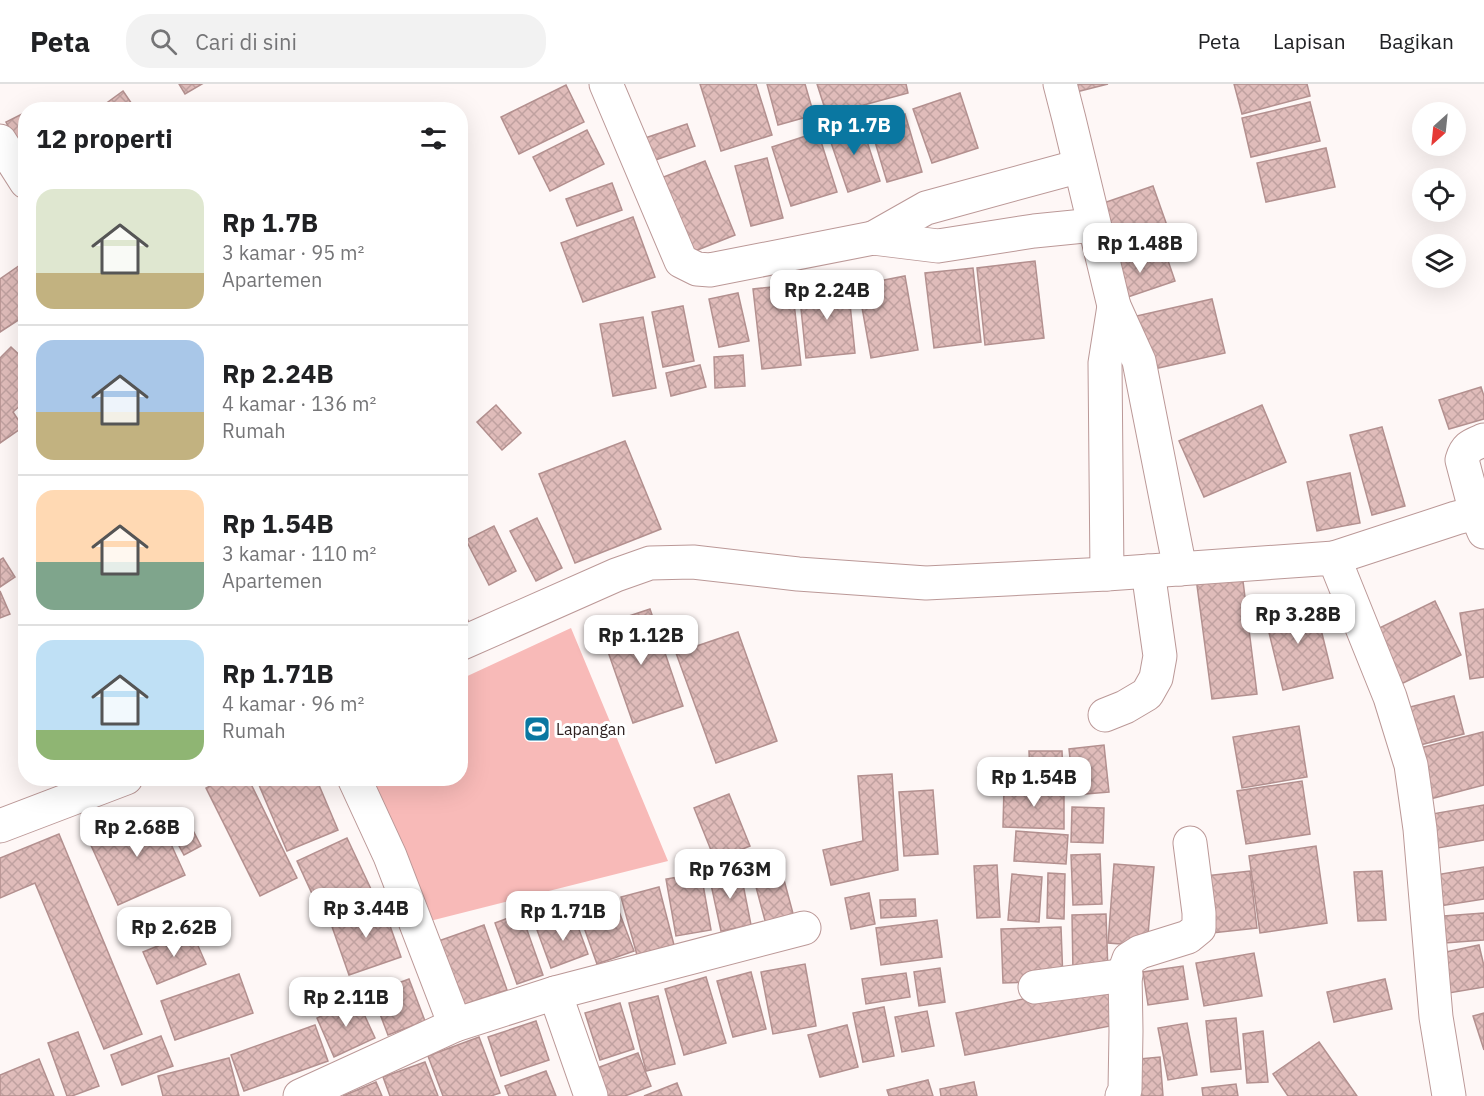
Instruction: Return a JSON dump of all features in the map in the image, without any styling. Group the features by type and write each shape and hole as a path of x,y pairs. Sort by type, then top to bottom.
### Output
{"street":[{"path":"606,84 681,261 697,269 710,270 873,238 938,246 1034,231 1094,225"},
{"path":"1060,84 1114,306 1139,361 1180,569"},
{"path":"0,141 18,169"},
{"path":"873,238 926,208 1080,166"},
{"path":"1022,182 1034,231"},
{"path":"1107,574 1105,363 1114,306"},
{"path":"468,640 616,575 650,564 693,562 798,574 926,583 1107,574 1334,558 1456,518 1481,519 1462,460 1464,452 1471,445 1484,440"},
{"path":"1334,558 1390,697 1411,765 1420,829 1436,1017 1449,1096"},
{"path":"1105,715 1147,694 1156,678 1160,656 1148,571"},
{"path":"0,826 105,786"},
{"path":"358,786 390,856 455,1025"},
{"path":"1122,1096 1125,1090 1126,975 1129,959 1140,952 1188,937 1199,928 1190,843"},
{"path":"300,1096 455,1025 555,993 804,928"},
{"path":"1035,987 1126,975"},
{"path":"555,993 591,1096"}],"shaded area":[{"name":"Lapangan","path":"571,628 668,861 426,922 366,786 468,786 468,676"}],"building":[{"path":"179,84 202,84 185,94"},
{"path":"700,84 756,84 772,135 721,151"},
{"path":"767,84 805,84 814,115 778,125"},
{"path":"817,84 906,84 908,93 827,115"},
{"path":"1074,84 1108,84 1076,92"},
{"path":"1234,84 1307,84 1310,96 1242,114"},
{"path":"566,85 584,122 519,154 501,117"},
{"path":"123,91 131,102 108,102"},
{"path":"960,93 978,148 932,163 913,109"},
{"path":"1310,102 1320,141 1251,157 1242,118"},
{"path":"905,114 922,172 887,182 870,125"},
{"path":"18,116 18,145 6,122"},
{"path":"860,120 880,181 848,192 827,131"},
{"path":"687,124 695,146 647,163 639,140"},
{"path":"587,130 604,164 550,191 533,157"},
{"path":"818,132 837,192 791,206 772,147"},
{"path":"1326,148 1335,187 1266,202 1257,163"},
{"path":"767,158 783,218 751,226 735,166"},
{"path":"705,161 735,235 685,255 656,180"},
{"path":"612,183 622,210 577,226 566,199"},
{"path":"1153,186 1170,234 1110,255 1092,207"},
{"path":"633,217 655,277 583,302 561,243"},
{"path":"1163,246 1175,281 1116,301 1105,266"},
{"path":"1035,261 1044,338 985,345 977,268"},
{"path":"18,266 18,320 0,332 0,279"},
{"path":"973,268 981,342 934,348 925,273"},
{"path":"905,276 918,350 871,358 858,285"},
{"path":"848,284 855,353 806,358 799,289"},
{"path":"792,285 801,365 762,369 753,289"},
{"path":"738,293 749,341 719,347 709,299"},
{"path":"1212,299 1225,353 1145,371 1132,317"},
{"path":"683,306 694,361 663,367 652,312"},
{"path":"643,317 656,388 613,396 600,324"},
{"path":"11,347 18,354 18,407 13,412 18,420 18,430 0,443 0,358"},
{"path":"743,355 745,386 715,388 714,357"},
{"path":"700,365 706,387 671,396 666,373"},
{"path":"1481,387 1484,396 1484,419 1449,429 1439,400"},
{"path":"496,405 521,433 502,450 477,422"},
{"path":"1262,405 1286,462 1204,497 1179,441"},
{"path":"1382,427 1405,506 1372,515 1350,435"},
{"path":"625,441 661,529 575,563 539,474"},
{"path":"1350,473 1360,523 1317,531 1307,482"},
{"path":"537,518 562,568 536,581 510,531"},
{"path":"494,526 516,571 489,585 468,544 468,539"},
{"path":"3,558 15,577 0,587 0,560"},
{"path":"1242,573 1257,694 1212,699 1196,578"},
{"path":"0,591 10,614 0,618"},
{"path":"1314,601 1333,678 1283,690 1264,612"},
{"path":"1435,601 1461,655 1397,686 1371,632"},
{"path":"650,609 683,706 633,723 599,626"},
{"path":"1484,609 1484,677 1470,679 1460,613"},
{"path":"738,632 777,741 716,763 676,653"},
{"path":"1454,696 1464,734 1412,747 1402,709"},
{"path":"1299,726 1307,777 1242,788 1233,737"},
{"path":"1483,732 1484,785 1430,799 1416,749"},
{"path":"1104,745 1109,792 1074,795 1069,749"},
{"path":"1029,751 1062,751 1063,776 1030,777"},
{"path":"892,774 898,870 831,885 823,850 863,841 858,776"},
{"path":"1302,781 1310,834 1246,844 1237,791"},
{"path":"210,786 252,786 297,878 260,896 206,788"},
{"path":"259,786 319,786 338,830 287,851"},
{"path":"1004,787 1064,789 1064,829 1003,827"},
{"path":"933,790 938,854 904,856 899,792"},
{"path":"729,794 750,846 715,860 694,808"},
{"path":"1484,805 1484,840 1438,848 1432,814"},
{"path":"1072,807 1104,808 1103,843 1071,842"},
{"path":"156,811 185,875 118,905 89,841"},
{"path":"185,815 201,846 184,855 167,824"},
{"path":"1016,831 1068,835 1066,864 1014,861"},
{"path":"59,834 142,1034 104,1049 35,883 0,898 0,858"},
{"path":"347,838 371,889 320,911 297,861"},
{"path":"1316,846 1327,923 1260,933 1249,856"},
{"path":"1100,854 1102,904 1073,905 1071,855"},
{"path":"1114,864 1154,867 1147,946 1108,943"},
{"path":"780,865 795,921 767,928 752,872"},
{"path":"997,865 1000,917 977,918 974,866"},
{"path":"1484,867 1484,899 1440,906 1435,875"},
{"path":"740,869 751,925 721,931 709,875"},
{"path":"1250,871 1257,928 1212,933 1205,876"},
{"path":"1382,871 1386,920 1358,921 1354,872"},
{"path":"701,873 711,930 676,936 666,879"},
{"path":"1048,873 1065,874 1064,919 1047,918"},
{"path":"1012,874 1042,877 1039,922 1008,920"},
{"path":"659,887 674,945 637,955 621,897"},
{"path":"612,893 634,951 597,964 576,905"},
{"path":"869,893 875,924 851,929 845,898"},
{"path":"915,899 916,916 881,918 880,900"},
{"path":"382,903 401,957 349,975 330,921"},
{"path":"521,913 543,975 517,984 495,923"},
{"path":"1484,913 1484,940 1432,944 1430,917"},
{"path":"1106,914 1108,972 1073,973 1072,915"},
{"path":"574,916 588,954 551,968 537,930"},
{"path":"937,920 942,957 881,965 876,928"},
{"path":"484,925 507,990 454,1008 430,944"},
{"path":"1061,927 1063,981 1003,983 1001,929"},
{"path":"192,932 206,964 157,984 143,952"},
{"path":"1479,945 1484,966 1484,987 1449,993 1441,953"},
{"path":"1254,953 1262,996 1204,1006 1196,963"},
{"path":"805,964 816,1026 773,1034 761,972"},
{"path":"1183,966 1188,999 1148,1005 1143,972"},
{"path":"940,968 945,1002 919,1006 914,972"},
{"path":"751,972 766,1029 733,1037 717,981"},
{"path":"906,973 910,997 866,1004 862,979"},
{"path":"239,974 253,1013 175,1040 161,1001"},
{"path":"706,977 726,1043 684,1055 665,989"},
{"path":"409,979 425,1021 388,1035 372,993"},
{"path":"1385,979 1392,1009 1334,1022 1327,992"},
{"path":"1106,982 1115,1025 965,1055 956,1013"},
{"path":"658,996 675,1064 646,1071 629,1003"},
{"path":"357,999 375,1038 334,1057 317,1018"},
{"path":"620,1003 634,1049 600,1060 585,1013"},
{"path":"884,1007 894,1056 863,1062 853,1013"},
{"path":"927,1011 934,1046 902,1052 895,1017"},
{"path":"1484,1013 1484,1050 1473,1016"},
{"path":"1236,1018 1241,1069 1211,1072 1206,1021"},
{"path":"536,1021 549,1060 501,1076 488,1037"},
{"path":"1187,1023 1197,1075 1168,1080 1158,1028"},
{"path":"315,1025 328,1061 244,1091 231,1055"},
{"path":"847,1025 858,1067 820,1077 808,1035"},
{"path":"1263,1031 1268,1082 1247,1083 1243,1034"},
{"path":"78,1032 99,1086 67,1096 48,1043"},
{"path":"161,1036 173,1066 122,1085 111,1055"},
{"path":"479,1037 500,1093 491,1096 443,1096 428,1056"},
{"path":"1319,1042 1357,1096 1288,1096 1273,1074"},
{"path":"638,1053 651,1086 625,1096 595,1096 586,1072"},
{"path":"1160,1057 1163,1096 1132,1096 1129,1060"},
{"path":"229,1058 239,1096 163,1096 158,1076"},
{"path":"39,1059 54,1096 0,1096 0,1075"},
{"path":"425,1062 438,1096 390,1096 383,1077"},
{"path":"546,1071 556,1096 509,1096 505,1086"},
{"path":"928,1080 933,1096 889,1096 887,1090"},
{"path":"376,1082 382,1096 343,1096"},
{"path":"974,1082 977,1096 941,1096 940,1089"},
{"path":"677,1083 682,1096 644,1096"},
{"path":"1236,1084 1238,1096 1203,1096 1202,1088"}],"place":[{"name":"Lapangan","path":"537,729"}]}
